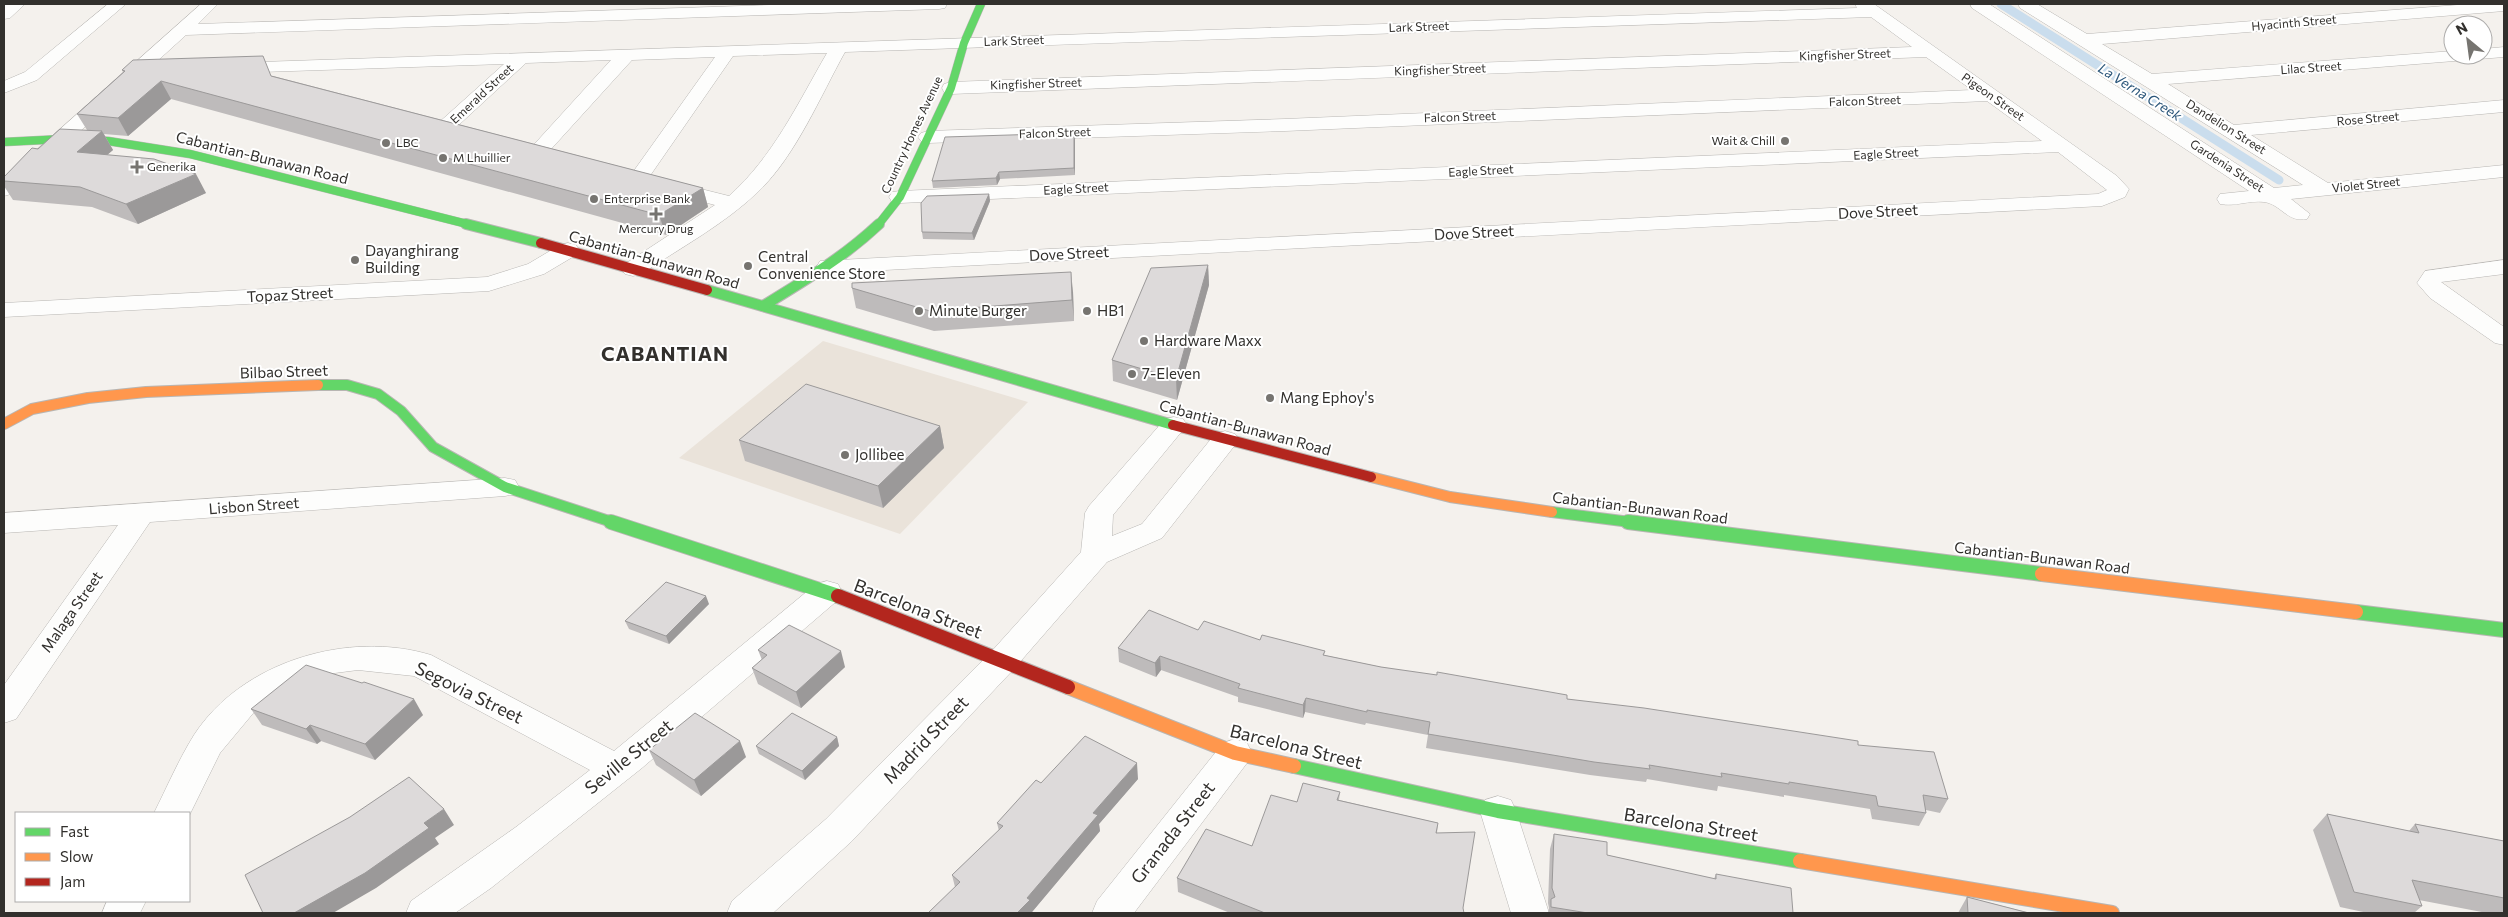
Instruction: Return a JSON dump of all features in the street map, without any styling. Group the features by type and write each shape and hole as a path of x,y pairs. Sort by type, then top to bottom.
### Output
{"main road":[{"name":"Country Homes Avenue","path":"763,306 828,266 885,218 900,197 951,88 964,43 981,4"},
{"name":"Cabantian-Bunawan Road","path":"4,142 63,139 143,145 190,154 568,250 1225,440 1450,497 1613,521 2504,630"},
{"name":"Bilbao Street","path":"4,424 32,409 88,398 146,392 296,385 347,385 378,394 401,411 433,447 505,487"},
{"name":"Barcelona Street","path":"505,487 827,592 1236,753 1498,811 2112,913"}],"street":[{"path":"4,14 17,4"},
{"path":"4,87 31,76 118,4"},
{"path":"4,190 63,139 210,4"},
{"path":"182,30 939,4"},
{"name":"Gardenia Street","path":"1978,4 2299,214"},
{"name":"Dandelion Street","path":"2026,4 2324,189"},
{"name":"Hyacinth Street","path":"2084,40 2504,6"},
{"name":"Lark Street","path":"214,68 300,74 521,58 1869,8"},
{"name":"Pigeon Street","path":"1869,8 2110,180 2118,189 2118,193"},
{"path":"633,269 734,203 767,171 839,47"},
{"path":"728,51 629,177 734,203"},
{"name":"Kingfisher Street","path":"951,88 1930,52"},
{"path":"536,154 627,54"},
{"name":"Lilac Street","path":"2151,80 2443,57"},
{"name":"Emerald Street","path":"442,130 521,58"},
{"path":"137,71 166,70"},
{"name":"Falcon Street","path":"928,137 1285,125 1991,95"},
{"name":"Rose Street","path":"2232,131 2504,106"},
{"name":"Eagle Street","path":"900,197 2062,146"},
{"name":"Violet Street","path":"2228,199 2504,170"},
{"name":"Dove Street","path":"828,266 2102,200 2118,193"},
{"name":"Topaz Street","path":"4,310 489,284 529,272 568,250"},
{"path":"2504,267 2433,276 2429,283 2438,293 2504,338"},
{"path":"1096,556 1099,513 1174,425"},
{"name":"Madrid Street","path":"746,913 840,830 1002,661 1096,556 1152,531 1225,440"},
{"name":"Lisbon Street","path":"4,523 505,487"},
{"name":"Malaga Street","path":"4,710 141,514"},
{"name":"Seville Street","path":"425,913 471,882 616,768 827,592"},
{"name":"Segovia Street","path":"173,812 207,744 244,702 279,681 323,662 358,658 420,664 616,768"},
{"name":"Granada Street","path":"1111,913 1236,753"},
{"path":"1498,811 1530,913"}],"shaded area":[{"path":"823,341 1028,402 900,534 679,458"}],"building":[{"path":"263,56 271,76 703,188 659,215 161,81 118,118 77,114 125,71 122,70 133,60"},
{"path":"60,129 102,131 77,152 154,159 196,174 126,204 80,187 4,181 4,177 32,148 38,149"},
{"path":"1074,133 1074,168 999,172 996,178 932,181 945,137"},
{"path":"989,194 972,233 922,232 921,203 927,196"},
{"path":"1208,265 1176,379 1112,360 1151,268"},
{"path":"1071,272 1072,300 930,311 852,288 852,283"},
{"name":"Jollibee","path":"806,384 940,426 878,486 739,440"},
{"path":"666,582 706,596 666,636 625,621"},
{"path":"1149,610 1198,630 1204,621 1260,640 1262,635 1325,651 1323,655 1381,667 1437,675 1437,672 1567,695 1567,699 1644,708 1858,741 1858,745 1934,752 1948,799 1923,795 1926,813 1878,806 1876,796 1721,773 1722,777 1649,765 1650,769 1594,762 1428,734 1430,722 1367,710 1367,712 1306,698 1303,705 1238,688 1240,684 1160,656 1155,663 1118,648"},
{"path":"789,625 841,651 796,692 752,668 767,655 758,650"},
{"path":"306,665 414,699 365,744 310,725 306,729 251,709"},
{"path":"695,713 740,741 694,780 649,750"},
{"path":"792,713 837,737 802,771 756,746"},
{"path":"1085,736 1137,763 1093,813 1098,815 1027,898 1030,900 1017,913 928,913 960,882 952,875 1003,826 997,823 1036,780 1041,783"},
{"path":"409,777 444,809 424,823 429,828 365,873 294,913 263,913 245,875 350,817"},
{"path":"1303,783 1340,792 1337,800 1438,823 1436,833 1475,832 1463,908 1464,913 1265,913 1177,878 1206,829 1252,846 1271,795 1297,802"},
{"path":"2327,814 2419,833 2415,824 2504,841 2504,898 2412,880 2422,906 2354,892"},
{"path":"1554,834 1607,842 1607,855 1716,879 1716,874 1791,888 1793,913 1588,913 1551,907 1551,899 1555,897 1552,888"},
{"path":"1967,897 2029,913 1968,913"}],"waterway":[{"name":"La Verna Creek","path":"2001,4 2279,180"}],"traffic: fast":[{"path":"763,306 828,266 861,241 885,218 900,197 951,88 964,43 981,4"},
{"path":"4,142 63,139 108,141 190,154 541,243"},
{"path":"707,290 1173,425"},
{"path":"318,385 347,385 378,394 401,411 433,447 505,487 838,596"},
{"path":"1552,512 2042,574"},
{"path":"2356,612 2504,630"},
{"path":"1294,766 1498,811 1800,861"}],"traffic: slow":[{"path":"4,424 32,409 88,398 146,392 318,385"},
{"path":"1371,477 1450,497 1552,512"},
{"path":"2042,574 2356,612"},
{"path":"1068,687 1235,753 1294,766"},
{"path":"1800,861 2112,913"}],"traffic: jam":[{"path":"541,243 707,290"},
{"path":"1173,425 1371,477"},
{"path":"838,596 1068,687"}],"place":[{"name":"Wait & Chill","path":"1785,141"},
{"name":"LBC","path":"386,143"},
{"name":"M Lhuillier","path":"443,158"},
{"name":"Generika","path":"137,167"},
{"name":"Enterprise Bank","path":"594,199"},
{"name":"Mercury Drug","path":"656,214"},
{"name":"Dayanghirang Building","path":"355,260"},
{"name":"Central Convenience Store","path":"748,266"},
{"name":"Minute Burger","path":"919,311"},
{"name":"HB1","path":"1087,311"},
{"name":"Hardware Maxx","path":"1144,341"},
{"name":"7-Eleven","path":"1132,374"},
{"name":"Mang Ephoy's","path":"1270,398"},
{"name":"Jollibee","path":"845,455"}],"district":[{"name":"CABANTIAN","path":"665,354"}]}
